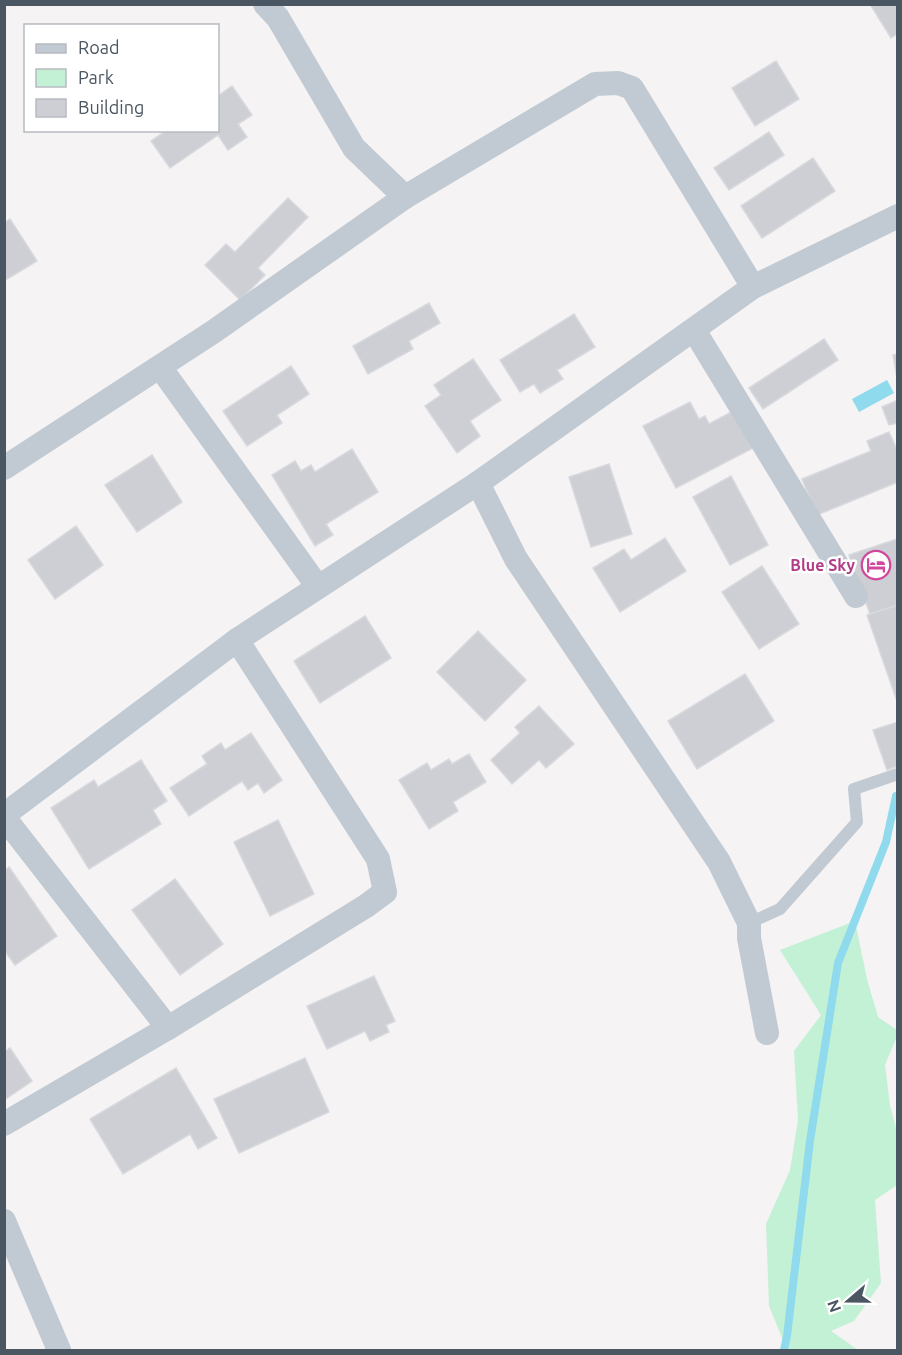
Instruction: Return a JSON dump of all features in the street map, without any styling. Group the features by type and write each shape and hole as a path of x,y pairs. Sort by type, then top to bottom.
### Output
{"street":[{"path":"265,4 278,18 354,148 405,197"},
{"path":"4,468 213,332 405,197 595,84 618,83 632,88 753,287"},
{"path":"168,1028 4,816 237,640 478,483 753,287 897,216"},
{"path":"694,330 856,596"},
{"path":"160,367 318,587"},
{"path":"478,483 516,558 719,862 748,923 767,1033"},
{"path":"4,1124 168,1028 385,892 378,859 237,640"},
{"path":"4,1221 59,1350"}],"lane":[{"path":"748,923 780,909 857,822 854,789 897,774"}],"green space":[{"path":"855,921 867,979 878,1017 897,1030 897,1036 885,1065 890,1105 897,1132 897,1185 875,1200 881,1283 854,1321 831,1331 858,1350 787,1350 769,1306 766,1224 790,1170 798,1120 794,1051 821,1015 780,950"}],"water":[{"path":"887,380 894,393 859,412 852,399"}],"building":[{"path":"870,4 898,4 898,33 891,38"},
{"path":"776,61 799,99 755,126 732,88"},
{"path":"232,86 252,115 238,124 247,137 228,150 218,135 170,168 151,141 164,132 219,132 219,95"},
{"path":"769,132 784,155 729,190 714,168"},
{"path":"813,158 835,191 762,238 741,206"},
{"path":"288,198 308,217 258,268 265,275 240,300 205,265 226,244 235,252"},
{"path":"10,219 37,261 4,281 4,223"},
{"path":"429,303 440,323 409,341 413,349 368,374 353,346"},
{"path":"574,314 595,347 557,370 563,379 540,393 534,384 520,392 500,360"},
{"path":"824,339 838,360 763,409 749,388"},
{"path":"898,354 898,377 897,378 893,355"},
{"path":"473,359 501,400 470,421 480,436 457,453 425,406 441,395 434,385"},
{"path":"291,366 309,394 277,415 282,423 247,446 223,411"},
{"path":"898,400 898,423 889,425 882,407"},
{"path":"690,402 699,419 705,416 709,424 737,409 757,446 676,488 643,426"},
{"path":"889,432 898,452 898,482 817,515 802,479 871,451 867,441"},
{"path":"352,449 378,492 326,524 333,535 315,546 272,475 295,461 301,471 311,465 315,472"},
{"path":"152,455 182,502 137,532 105,485"},
{"path":"609,464 632,534 591,547 569,477"},
{"path":"731,476 768,545 730,565 693,497"},
{"path":"76,526 103,565 55,599 28,560"},
{"path":"665,538 686,571 620,612 593,568 624,549 631,560"},
{"path":"897,539 898,605 870,614 849,555"},
{"path":"762,566 799,624 759,649 722,592"},
{"path":"898,605 898,701 897,701 867,615"},
{"path":"365,616 391,658 320,703 294,661"},
{"path":"478,631 526,680 485,721 437,672"},
{"path":"745,674 774,721 697,769 668,721"},
{"path":"539,706 574,744 546,768 539,760 512,784 491,760 520,733 515,727"},
{"path":"898,722 898,766 887,770 873,730"},
{"path":"251,733 282,780 264,793 258,783 248,790 242,781 189,816 170,788 207,764 202,756 221,743 225,750"},
{"path":"469,754 486,782 453,802 458,811 429,829 399,780 427,763 431,770 449,759 452,764"},
{"path":"141,760 167,801 153,810 161,824 89,869 51,808 94,780 98,787"},
{"path":"278,820 314,894 270,916 234,842"},
{"path":"9,867 57,936 15,965 4,950 4,871"},
{"path":"175,879 223,944 180,975 132,910"},
{"path":"374,976 395,1021 386,1025 389,1032 370,1041 365,1031 327,1049 307,1006"},
{"path":"10,1048 32,1081 4,1100 4,1052"},
{"path":"305,1058 329,1112 239,1153 214,1099"},
{"path":"176,1068 217,1138 198,1149 190,1134 123,1174 90,1119"}],"waterway":[{"path":"784,1350 810,1141 838,963 886,842 896,796"}],"place":[{"name":"Blue Sky","path":"876,565"}]}
